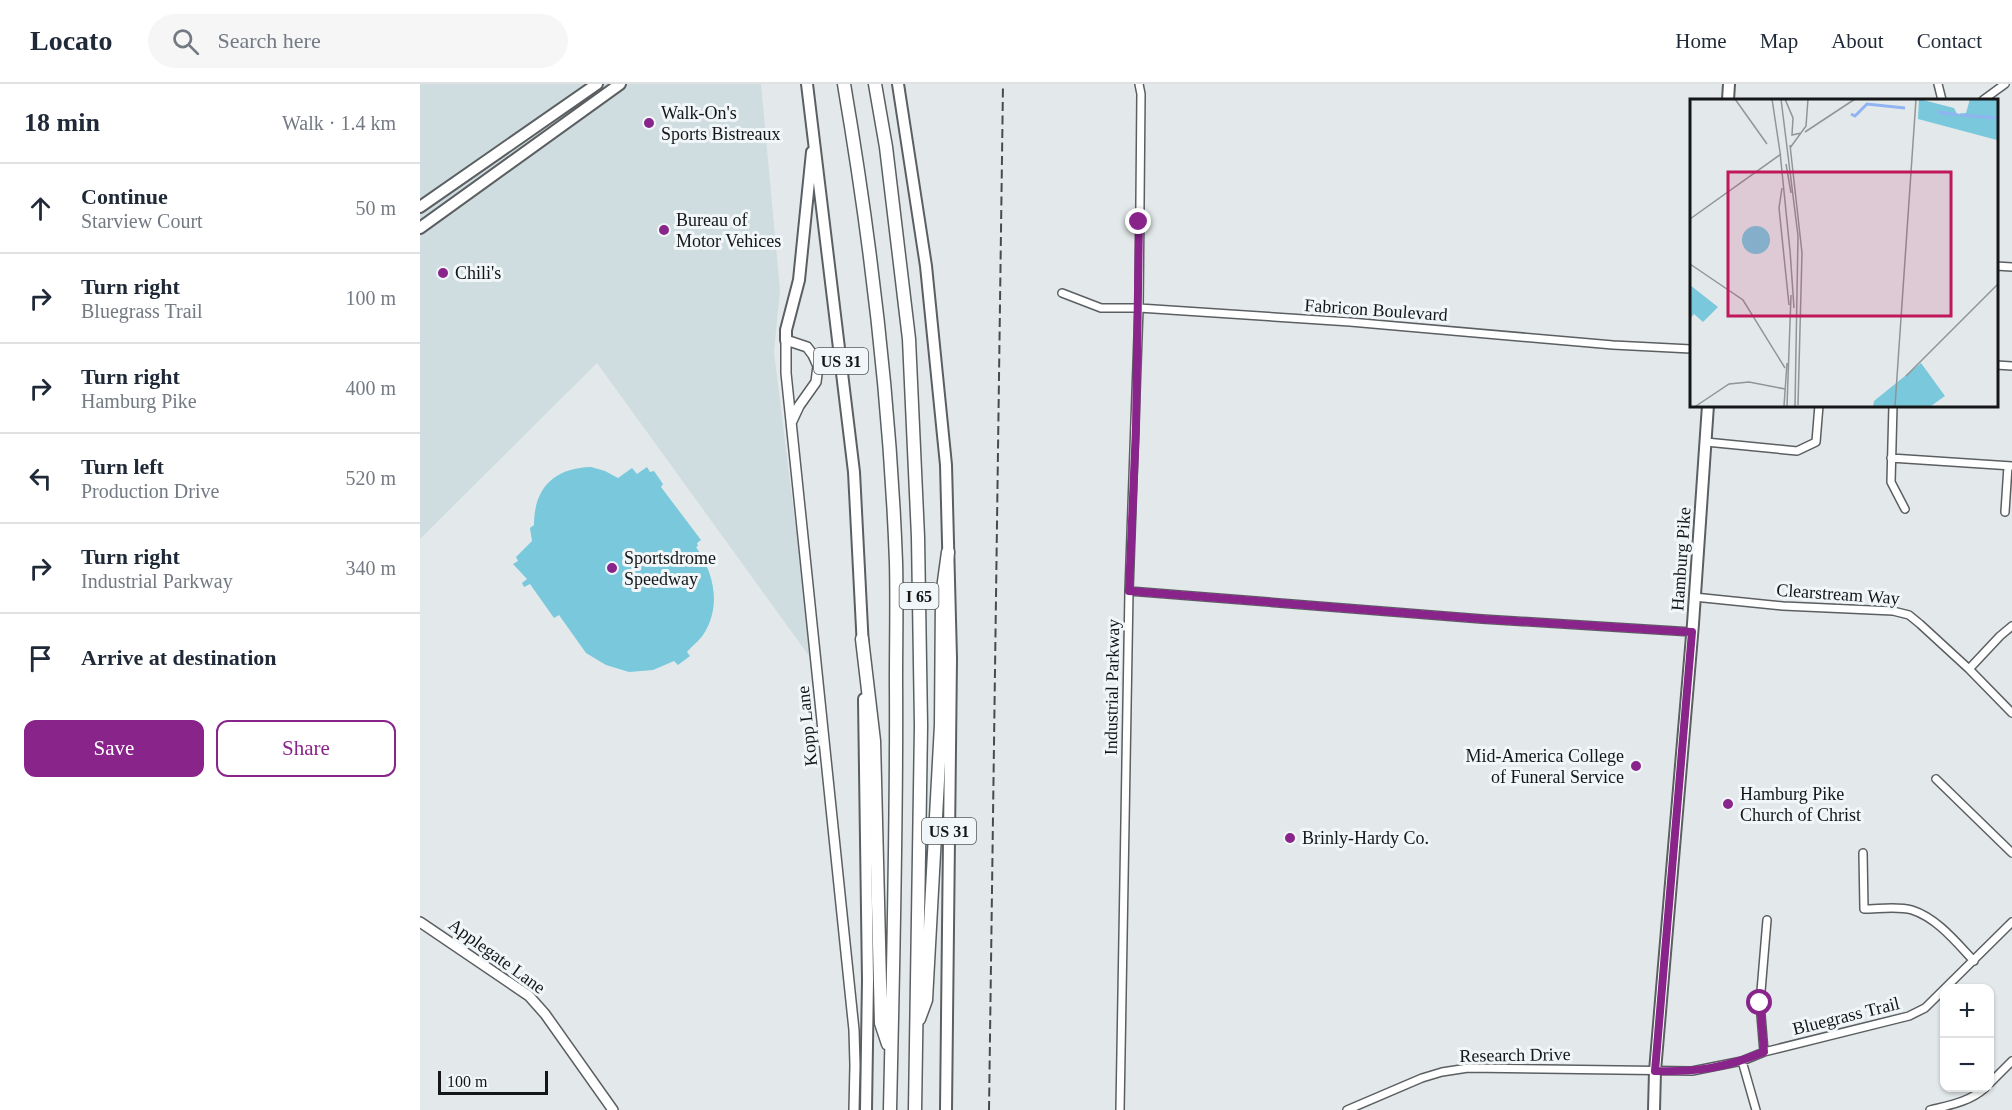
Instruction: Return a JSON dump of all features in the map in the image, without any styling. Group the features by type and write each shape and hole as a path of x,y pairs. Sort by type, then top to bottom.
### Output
{"highway":[{"name":"I 65","path":"844,84 867,226 878,324 888,423 896,563 896,738 890,1110"},
{"name":"I 65","path":"875,84 886,147 909,339 918,537 921,726 915,1110"},
{"path":"916,1026 927,1000 940,736 942,596 948,552"},
{"path":"862,639 874,741 881,1023 891,1053"}],"main road":[{"path":"420,207 597,84"},
{"name":"US 31","path":"807,84 854,472 862,639 868,980 866,1110"},
{"name":"US 31","path":"898,84 926,266 945,465 951,658 946,1110"},
{"path":"1728,99 1729,84"},
{"path":"420,228 615,85"},
{"path":"786,340 799,280 814,131"},
{"name":"Hamburg Pike","path":"1654,1110 1655,1071 1692,632 1708,406"}],"street":[{"name":"Industrial Parkway","path":"1120,1110 1129,591 1139,308 1141,94 1139,84"},
{"path":"1938,84 1942,99"},
{"path":"1986,99 2005,84"},
{"path":"1997,266 2012,267"},
{"name":"Fabricon Boulevard","path":"1062,293 1101,308 1139,308 1359,322 1613,345 1690,349"},
{"path":"786,340 807,346 818,366 816,382 799,406 792,421"},
{"name":"Kopp Lane","path":"786,340 786,373 854,1030 854,1110"},
{"path":"1997,365 2012,366"},
{"path":"1706,442 1797,451 1816,442 1819,406"},
{"path":"1893,406 1891,482 1905,509"},
{"path":"1891,458 2010,466 2005,512"},
{"path":"1129,591 1482,619 1692,632"},
{"name":"Clearstream Way","path":"1694,597 1783,606 1893,611 1909,615 1969,669 2012,713"},
{"path":"1969,669 2012,626"},
{"path":"1936,779 2012,853"},
{"path":"1863,853 1864,909 1910,909 1925,916 1945,930 1974,961"},
{"path":"1764,1052 1760,1003 1767,920"},
{"name":"Applegate Lane","path":"420,922 529,996 551,1022 612,1110"},
{"name":"Bluegrass Trail","path":"1655,1071 1692,1071 1742,1061 1764,1052 1909,1016 1925,1008 2012,922"},
{"path":"1742,1061 1756,1110"},
{"path":"1994,1078 2012,1061"},
{"name":"Research Drive","path":"1347,1110 1422,1078 1468,1068 1655,1071"},
{"path":"1930,1110 1965,1101 1980,1092"}],"shaded area":[{"path":"420,84 761,84 780,290 774,352 812,660 597,363 420,539"},
{"name":"Sportsdrome Speedway","path":"591,467 618,478 632,468 637,474 647,467 650,472 654,471 663,484 661,487 701,540 696,547 711,579 714,601 712,613 703,635 687,652 690,656 678,665 674,661 653,670 629,672 606,665 586,653 559,615 554,618 530,584 524,587 522,583 527,579 513,564 518,561 516,557 532,541 530,528 534,525 538,500 549,482 566,471"}],"railway":[{"path":"989,1110 1003,84"}],"place":[{"name":"Walk-On's Sports Bistreaux","path":"649,123"},
{"name":"Bureau of Motor Vehices","path":"664,230"},
{"name":"Chili's","path":"443,273"},
{"name":"Sportsdrome Speedway","path":"612,568"},
{"name":"Mid-America College of Funeral Service","path":"1636,766"},
{"name":"Hamburg Pike Church of Christ","path":"1728,804"},
{"name":"Brinly-Hardy Co.","path":"1290,838"}],"route":[{"path":"1139,222 1136,428 1129,591 1482,619 1692,632 1668,941 1655,1071 1704,1070 1742,1061 1764,1052 1760,1003"}]}
